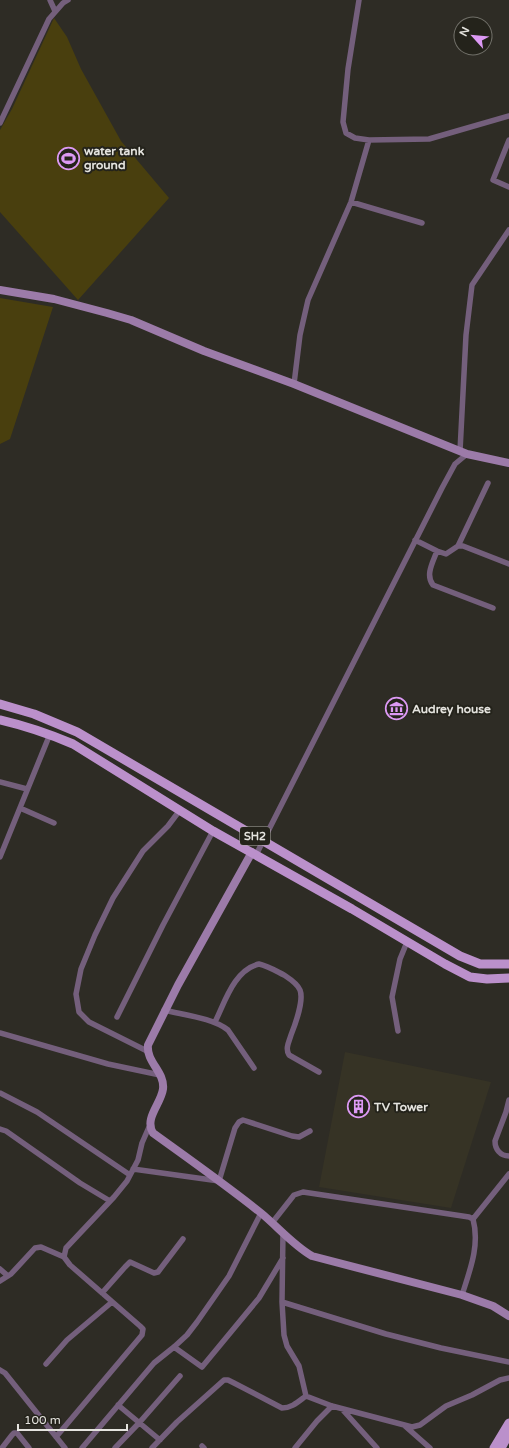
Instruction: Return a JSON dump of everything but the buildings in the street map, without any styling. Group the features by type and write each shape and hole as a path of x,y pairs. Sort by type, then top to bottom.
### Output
{"main road":[{"name":"SH2","path":"0,704 34,714 76,732 460,956 480,964 509,964"},
{"name":"SH2","path":"0,720 23,725 74,744 213,830 470,977 487,979 509,978"},
{"path":"499,1446 509,1423"},
{"path":"499,1446 509,1434"}],"street":[{"path":"50,0 55,11"},
{"path":"0,123 49,19 63,3 68,0"},
{"path":"359,0 348,69 342,122 346,133 355,138 369,140 429,139 509,116"},
{"path":"294,384 300,335 308,300 351,202 369,140"},
{"path":"509,140 493,180 509,187"},
{"path":"351,202 422,223"},
{"path":"509,230 472,285 466,335 463,453 455,464 415,540 262,841 164,1010 147,1050 150,1059 160,1075 163,1089 150,1120 150,1127 153,1133 260,1213 283,1232 301,1250 312,1256 462,1295 493,1306 509,1316"},
{"path":"0,290 54,300 131,320 204,351 294,384 463,453 509,463"},
{"path":"415,540 446,554 458,546 488,483"},
{"path":"458,546 463,546 509,564"},
{"path":"437,551 429,575 429,581 432,584 492,608"},
{"path":"0,857 50,734"},
{"path":"0,782 27,789"},
{"path":"20,808 54,823"},
{"path":"147,1050 89,1022 79,1012 76,994 81,969 95,935 113,898 143,851 168,826 180,810"},
{"path":"117,1017 163,924 213,830"},
{"path":"398,1031 392,997 400,958 407,942"},
{"path":"216,1022 228,995 240,974 248,968 259,964 272,969 294,982 300,992 301,998 286,1051 289,1055 319,1072"},
{"path":"164,1010 216,1022 228,1030 254,1068"},
{"path":"0,1032 108,1064 160,1075"},
{"path":"0,1093 37,1112 130,1176"},
{"path":"509,1103 494,1141 497,1150 502,1155 509,1156"},
{"path":"219,1181 235,1128 242,1120 292,1136 303,1136 310,1131"},
{"path":"64,1258 66,1248 110,1201 130,1176 138,1160 142,1143 150,1127"},
{"path":"0,1129 6,1131 80,1183 110,1201"},
{"path":"134,1169 219,1181"},
{"path":"473,1219 509,1174"},
{"path":"272,1223 294,1195 304,1192 351,1198 425,1211 461,1215 473,1219"},
{"path":"82,1448 154,1363 187,1335 197,1322 225,1282 239,1258 260,1213"},
{"path":"462,1295 476,1243 476,1231 473,1219"},
{"path":"283,1232 282,1302 284,1335 287,1346 299,1366 306,1396"},
{"path":"102,1293 130,1262 154,1273 158,1272 183,1238"},
{"path":"0,1281 8,1276 34,1248 41,1247 64,1258 143,1329 142,1335 56,1437"},
{"path":"174,1347 202,1367 259,1298 283,1258"},
{"path":"0,1269 8,1276"},
{"path":"46,1364 67,1340 112,1302"},
{"path":"282,1302 386,1334 441,1348 509,1362"},
{"path":"0,1370 5,1373 65,1448"},
{"path":"115,1448 180,1376"},
{"path":"306,1396 342,1409 412,1427 420,1425 446,1406 472,1395 500,1380 509,1378"},
{"path":"152,1448 224,1380 228,1380 282,1408 287,1408 306,1396"},
{"path":"118,1406 160,1440"},
{"path":"295,1448 316,1421 332,1406"},
{"path":"342,1409 377,1448"},
{"path":"405,1425 430,1448"},
{"path":"2,1448 14,1433 17,1434 29,1448"}],"shaded area":[{"name":"water tank ground","path":"54,18 67,37 81,69 121,141 169,198 78,300 0,212 0,130 12,109"},
{"path":"0,298 53,307 10,439 0,444"},
{"path":"345,1052 491,1082 451,1208 319,1187"}],"place":[{"name":"water tank ground","path":"68,158"},
{"name":"Audrey house","path":"397,709"},
{"name":"TV Tower","path":"359,1107"}]}
